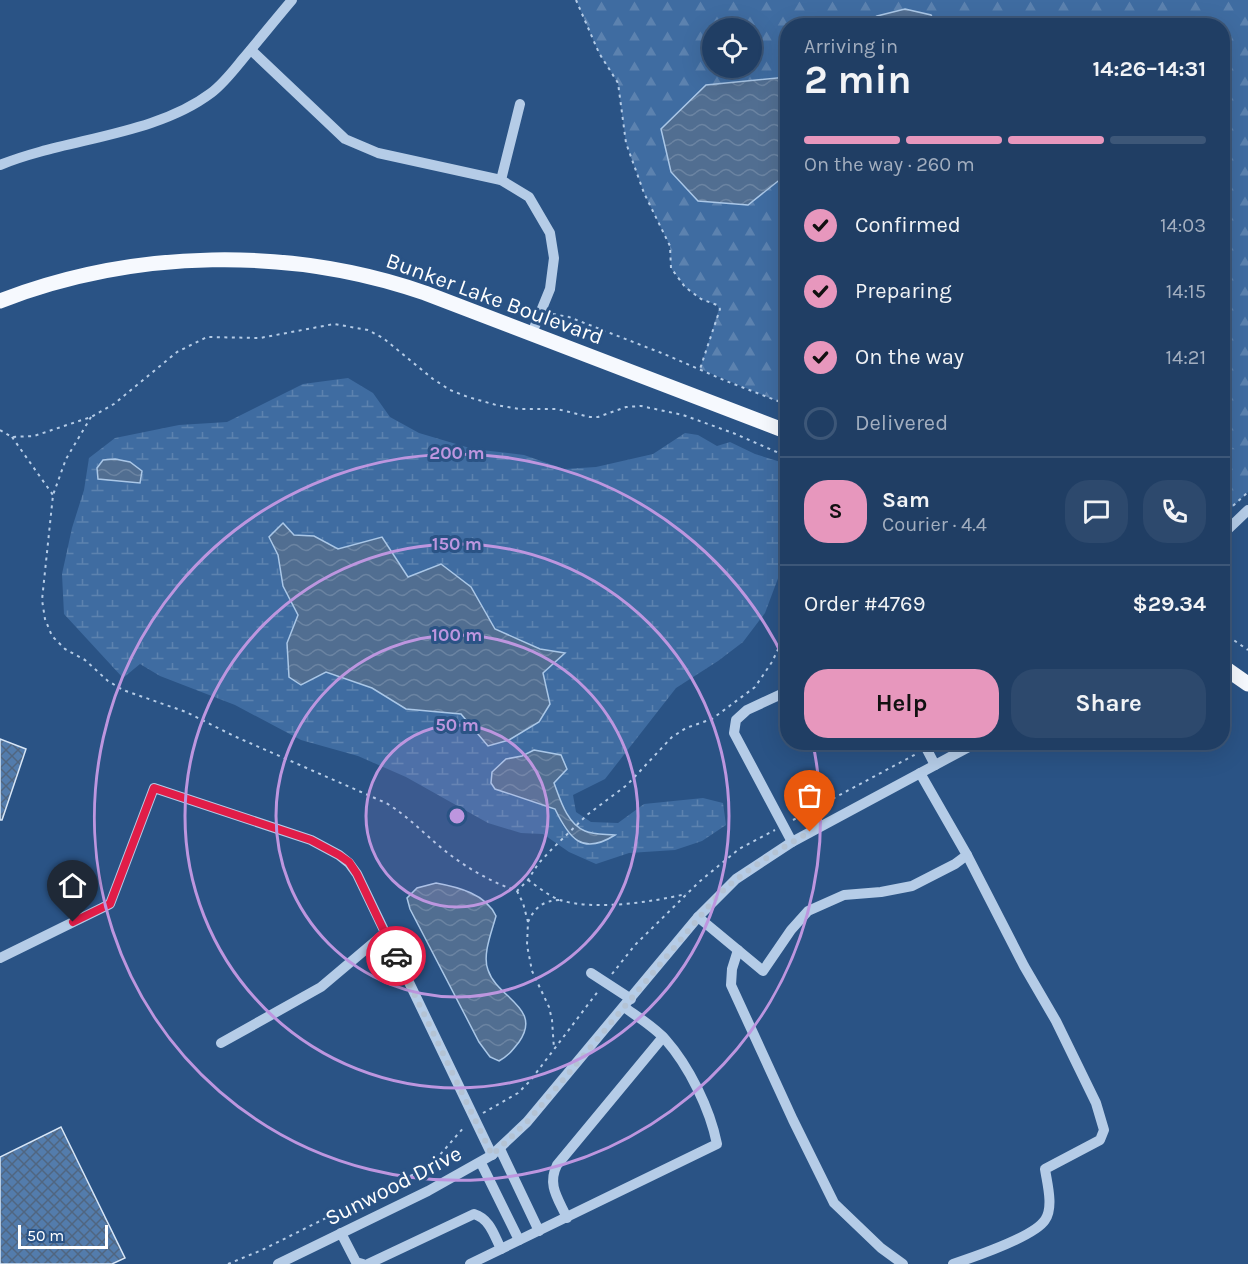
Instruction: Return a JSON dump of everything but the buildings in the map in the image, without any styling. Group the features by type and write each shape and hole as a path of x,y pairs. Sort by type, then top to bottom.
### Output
{"main road":[{"name":"Bunker Lake Boulevard","path":"0,301 74,278 127,268 203,261 272,262 345,272 400,285 532,333 780,429"},
{"path":"1230,672 1248,684"}],"street":[{"path":"0,165 67,144 154,122 194,104 213,92 292,0"},
{"path":"251,50 345,139 378,153 501,180 529,197 550,233 554,258 550,289 532,333"},
{"path":"501,180 520,104"},
{"path":"1230,527 1248,510"},
{"path":"780,695 747,710 736,720 734,733 792,842"},
{"path":"927,750 935,765"},
{"name":"Sunwood Drive","path":"278,1264 481,1163 496,1152 534,1114 698,917 736,879 764,858 792,842 963,750"},
{"path":"920,773 1056,1021 1096,1103 1104,1130 1100,1140 1045,1169 1049,1205 1045,1220 1027,1234 986,1253 953,1264"},
{"path":"0,958 110,904 154,788 311,840 349,862 357,874 496,1152 539,1231"},
{"path":"698,917 763,971 791,930 808,910 844,895 881,892 912,886 955,864 967,855"},
{"path":"221,1043 321,987 385,933"},
{"path":"738,950 732,969 731,985 834,1203 881,1248 903,1264"},
{"path":"470,1264 717,1144 706,1105 674,1051 628,1003 591,973"},
{"path":"567,1218 552,1185 552,1175 557,1165 663,1037"},
{"path":"481,1163 519,1240"},
{"path":"368,1264 474,1214 482,1216 489,1225 501,1249"},
{"path":"341,1233 356,1262 363,1264"}],"path":[{"path":"576,0 599,53 618,83 626,143 644,193 670,246 671,268 685,287 720,309 700,369"},
{"path":"540,312 569,317 780,402"},
{"path":"12,437 34,436 91,417 122,398 177,352 207,337 260,338 334,324 368,330 383,338 433,379 450,390 468,397 520,409 557,409 590,417 598,417 626,407 640,406 683,415 780,454"},
{"path":"91,417 66,459 53,495 42,600 47,627 52,636 65,649 85,660 108,681 123,690 186,712 234,736 386,803 409,818 458,861 501,886 517,891 528,922 529,958 549,1007 555,1051"},
{"path":"0,430 12,437 53,495"},
{"path":"1230,509 1248,492"},
{"path":"1230,638 1248,650"},
{"path":"517,891 552,849 587,815 627,785 672,736 686,728 712,719 754,687 772,662 780,645"},
{"path":"528,879 559,900"},
{"path":"528,922 542,903 559,900 596,904 635,903 686,894"},
{"path":"228,1264 262,1250 422,1170 438,1157 467,1125"}],"green space":[{"path":"576,0 1248,0 1248,492 1230,509 1230,18 780,18 780,402 700,369 719,309 717,305 701,299 685,287 671,268 670,246 644,193 626,143 618,83 599,53"},
{"path":"348,378 373,393 390,417 419,433 473,449 524,455 564,469 596,467 653,454 685,433 698,435 717,446 730,442 755,454 780,462 780,573 765,613 743,642 676,688 605,779 573,795 576,812 591,822 618,823 644,804 703,798 723,803 726,825 702,841 675,850 629,853 596,864 569,852 543,834 521,833 488,823 406,777 358,756 301,740 235,705 160,676 140,664 123,678 64,614 62,574 72,528 84,490 89,458 115,438 179,425 227,422 303,384","holes":["293,535 314,536 338,549 382,537 408,577 471,587 495,629 540,649 564,653 543,673 550,704 539,722 509,740 488,746 461,714 406,709 372,688 325,671 287,643 298,615 283,586 278,555","534,750 554,783 560,801 572,821 583,831 614,836 574,839 563,826 555,809 495,789 506,759 522,756"]},
{"path":"1230,442 1238,455 1230,472"}],"water":[{"path":"905,9 931,15 932,18 873,18"},
{"path":"780,78 780,180 748,205 698,201 671,172 661,129 706,85"},
{"path":"115,459 130,462 142,471 140,483 98,479 97,468 103,460"},
{"path":"283,523 294,535 314,536 338,549 382,537 408,577 441,564 471,587 495,629 540,649 565,653 543,673 550,704 539,722 509,740 488,746 461,714 406,709 372,688 326,672 301,685 289,677 287,643 298,615 283,586 278,555 269,537"},
{"path":"534,750 561,755 567,769 554,783 573,823 588,832 615,835 594,844 585,844 571,836 555,809 495,789 491,783 492,772 506,759 522,756"},
{"path":"436,883 462,889 478,897 491,908 496,916 487,950 486,964 493,980 516,1004 526,1020 525,1030 519,1042 499,1061 490,1057 479,1042 410,909 407,898 417,888"}],"way so far":[{"path":"396,956 492,1155 527,1122 719,894 764,858 810,832"}],"route":[{"path":"73,922 110,904 154,788 311,840 339,855 349,862 357,874 396,956"}]}
